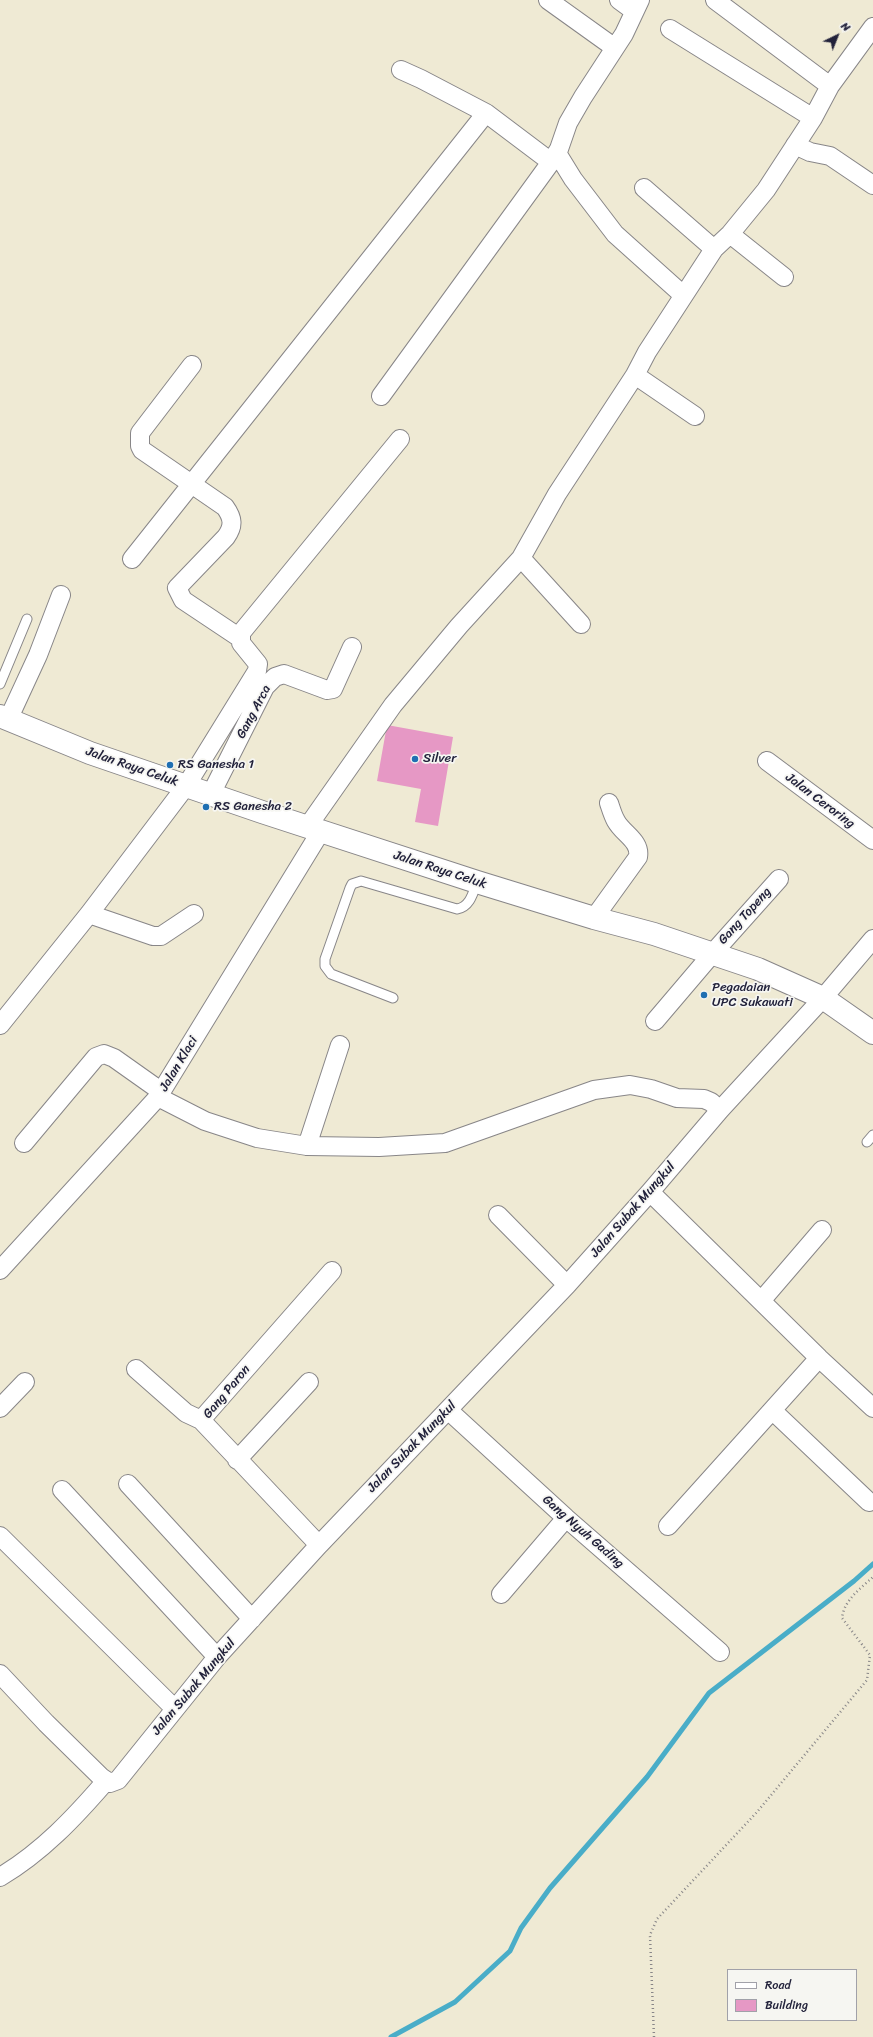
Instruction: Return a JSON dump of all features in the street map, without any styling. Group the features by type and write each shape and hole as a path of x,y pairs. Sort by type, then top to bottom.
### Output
{"highway":[{"name":"Jalan Raya Celuk","path":"4,718 90,753 186,786 215,787 314,828 477,882 594,918 654,934 758,969 823,998 873,1033"}],"street":[{"path":"548,0 615,48"},
{"path":"381,396 554,158 568,123 624,34 637,6 619,0"},
{"path":"715,0 830,86"},
{"name":"Jalan Klaci","path":"0,1270 160,1095 314,828 393,705 458,626 521,558 557,494 636,375 647,352 683,295 714,249 730,234 766,190 813,118 830,86 873,27"},
{"path":"670,28 813,118"},
{"path":"401,70 486,113 554,158 573,179 615,234 683,295"},
{"path":"132,560 486,113"},
{"path":"795,145 810,152 830,156 873,184"},
{"path":"644,188 714,249"},
{"path":"730,234 784,277"},
{"path":"0,1025 89,914 186,786 257,671 257,660 245,647 240,638 183,600 178,592 181,582 226,537 232,526 230,514 225,507 192,483 142,450 139,439 140,433 192,365"},
{"path":"636,375 695,416"},
{"path":"240,638 240,633 400,439"},
{"path":"521,558 581,624"},
{"path":"4,718 38,655 61,595"},
{"name":"Gang Arca","path":"215,787 265,686 271,680 284,674 327,690 334,689 352,647"},
{"name":"Jalan Ceroring","path":"767,761 873,840"},
{"path":"594,918 638,857 639,852 636,844 616,821 609,803"},
{"name":"Gang Topeng","path":"655,1021 779,879"},
{"path":"89,914 153,936 161,936 194,914"},
{"name":"Jalan Subak Mungkul","path":"106,1781 113,1783 118,1780 217,1657 319,1545 567,1285 650,1192 720,1110 823,998 873,939"},
{"path":"307,1146 340,1045"},
{"path":"24,1143 96,1057 104,1054 114,1058 160,1095 205,1121 257,1138 307,1146 379,1147 445,1143 594,1090 630,1085 651,1089 677,1098 704,1099 711,1102 720,1110"},
{"path":"650,1192 819,1358 873,1408"},
{"path":"498,1215 567,1285"},
{"path":"761,1301 822,1230"},
{"name":"Gang Paron","path":"319,1545 236,1460 201,1420 332,1271"},
{"path":"668,1526 773,1411 819,1358"},
{"path":"136,1368 186,1413 201,1420"},
{"path":"0,1408 25,1382"},
{"path":"236,1460 309,1382"},
{"name":"Gang Nyuh Gading","path":"448,1410 566,1518 720,1652"},
{"path":"773,1411 869,1502"},
{"path":"128,1484 252,1619"},
{"path":"62,1490 217,1657"},
{"path":"501,1594 566,1518"},
{"path":"0,1536 175,1710"},
{"path":"0,1674 46,1723 106,1781 50,1841 15,1869 0,1878"}],"lane":[{"path":"0,684 27,620"},
{"path":"393,998 331,974 325,966 325,959 352,884 361,881 457,909 466,906 477,882"}],"path":[{"path":"654,2037 650,1935 657,1919 757,1812 867,1680 870,1656 842,1618 852,1596 873,1577"}],"building":[{"name":"Silver","path":"387,725 453,737 438,826 415,822 421,789 377,781"}],"waterway":[{"path":"391,2037 455,2002 510,1951 521,1928 550,1888 647,1777 709,1693 854,1581 873,1564"}],"place":[{"name":"Silver","path":"415,759"},
{"name":"RS Ganesha 1","path":"170,765"},
{"name":"RS Ganesha 2","path":"206,807"},
{"name":"Pegadaian UPC Sukawati","path":"704,995"}]}
